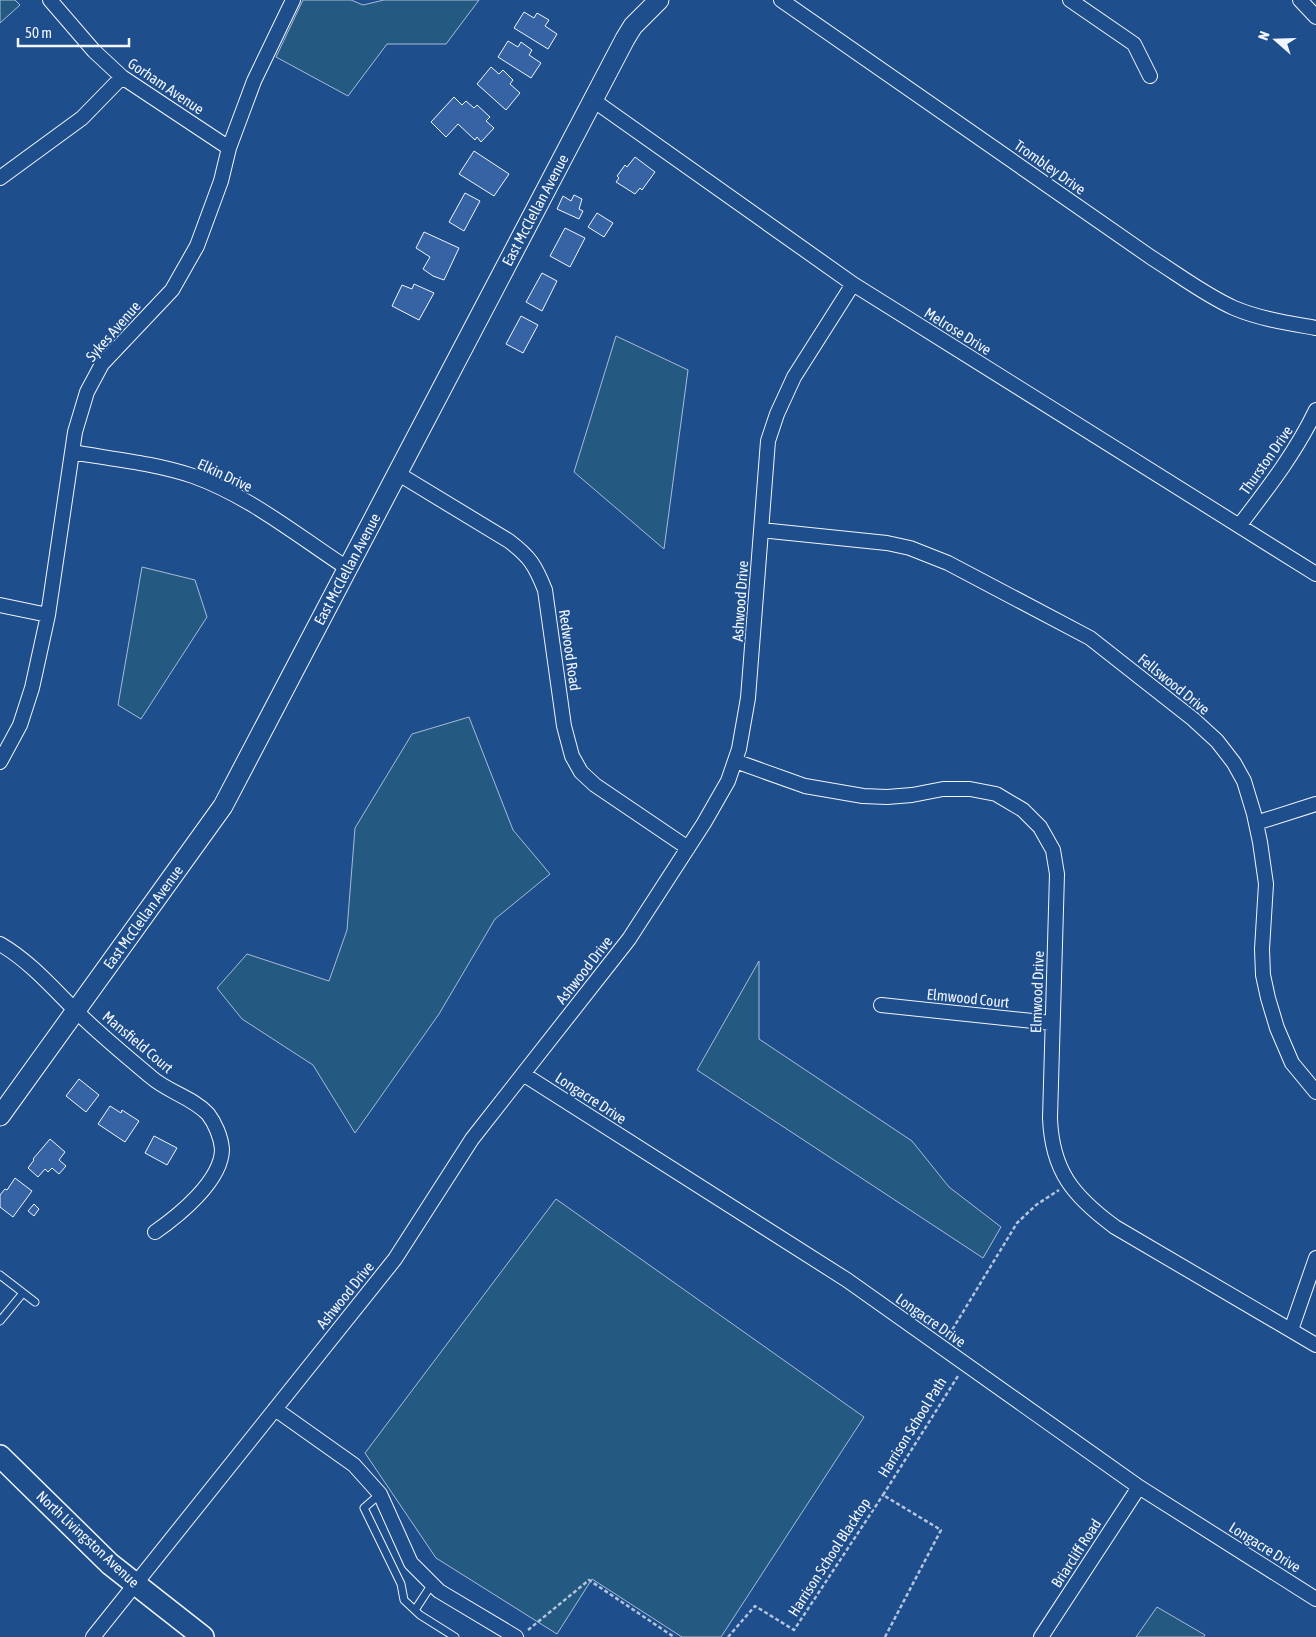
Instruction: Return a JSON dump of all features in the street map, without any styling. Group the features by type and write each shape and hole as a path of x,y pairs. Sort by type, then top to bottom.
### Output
{"main road":[{"name":"North Livingston Avenue","path":"0,1456 110,1564 202,1637"}],"street":[{"name":"Gorham Avenue","path":"50,0 94,51 122,77 229,148"},
{"name":"Sykes Avenue","path":"0,762 20,725 32,688 48,615 75,432 86,392 102,364 172,290 197,246 221,180 229,148 254,81 293,0"},
{"name":"East McClellan Avenue","path":"0,1116 222,806 633,26 658,0"},
{"name":"Trombley Drive","path":"781,0 1198,288 1234,308 1274,321 1316,328"},
{"path":"1070,0 1134,44 1150,76"},
{"path":"1300,0 1316,17"},
{"path":"0,178 82,118 122,77"},
{"name":"Melrose Drive","path":"593,100 853,284 1316,574"},
{"name":"Ashwood Drive","path":"93,1637 395,1259 472,1139 629,939 704,823 728,781 739,749 748,698 768,441 777,414 794,376 853,284"},
{"name":"Thurston Drive","path":"1239,526 1281,471 1304,435 1316,410"},
{"name":"Elkin Drive","path":"72,452 140,464 192,476 230,493 258,509 347,568"},
{"name":"Redwood Road","path":"398,473 509,541 526,554 537,571 545,590 564,726 572,756 581,772 595,785 688,848"},
{"name":"Fellswood Drive","path":"761,530 887,542 910,548 948,564 1090,638 1193,719 1217,741 1234,763 1244,781 1256,822 1266,884 1262,949 1263,975 1268,998 1277,1028 1292,1063 1316,1092"},
{"path":"0,605 48,615"},
{"name":"Elmwood Drive","path":"735,761 805,786 863,796 912,795 943,789 970,789 996,794 1022,810 1040,827 1053,850 1057,874 1052,1023 1051,1137 1055,1156 1078,1195 1093,1211 1115,1227 1316,1345"},
{"path":"1256,822 1316,804"},
{"name":"Mansfield Court","path":"0,944 36,971 76,1011 153,1079 197,1104 209,1116 218,1130 222,1150 216,1170 181,1213 154,1232"},
{"name":"Elmwood Court","path":"881,1005 1052,1023"},
{"name":"Longacre Drive","path":"523,1074 847,1280 1139,1486 1316,1599"},
{"path":"1291,1330 1316,1258"},
{"path":"275,1409 354,1465 380,1494 411,1563 439,1591 522,1634"},
{"name":"Briarcliff Road","path":"1040,1637 1139,1486"}],"lane":[{"path":"0,1275 35,1302"},
{"path":"0,1320 24,1293"},
{"path":"380,1494 364,1508 401,1584 404,1600 415,1610 455,1637"},
{"path":"415,1610 432,1584"}],"path":[{"path":"941,1347 1017,1223 1036,1205 1070,1184"},
{"name":"Harrison School Path","path":"885,1637 941,1530 883,1495 965,1364"},
{"name":"Harrison School Blacktop","path":"728,1637 755,1606 794,1630 883,1495"},
{"path":"522,1634 589,1580 674,1637"}],"shaded area":[{"path":"0,0 15,0 20,5 0,23"},
{"path":"303,0 351,0 363,5 384,0 479,0 446,44 387,44 348,96 276,57"},
{"path":"616,336 688,370 664,549 574,472"},
{"path":"142,567 195,580 207,617 141,719 118,705"},
{"path":"469,717 513,830 550,874 495,919 439,1014 355,1133 313,1065 242,1019 217,988 247,954 329,981 347,930 355,828 412,734"},
{"path":"759,961 759,1039 912,1141 949,1187 1001,1227 983,1258 697,1070"},
{"path":"556,1199 864,1417 721,1637 682,1637 592,1579 557,1634 436,1558 365,1453"},
{"path":"1157,1607 1205,1635 1204,1637 1136,1637"}],"building":[{"path":"524,12 534,18 537,13 549,20 545,26 557,34 548,49 514,28"},
{"path":"508,41 518,47 521,42 532,50 529,55 541,63 531,78 498,57"},
{"path":"491,67 499,74 503,70 513,80 510,84 520,93 506,110 477,84"},
{"path":"454,97 462,105 466,101 474,108 477,105 490,117 486,121 494,128 481,142 477,137 475,140 458,124 446,137 431,122"},
{"path":"474,151 509,174 494,196 459,174"},
{"path":"635,157 655,172 642,190 640,188 635,194 616,182 619,178 617,176 625,165 627,167"},
{"path":"465,193 480,201 464,231 449,222"},
{"path":"574,195 582,199 579,209 583,211 579,219 557,209 563,196 571,201"},
{"path":"597,213 613,223 604,237 588,227"},
{"path":"565,228 585,238 570,267 550,256"},
{"path":"424,232 459,248 444,280 433,276 423,269 430,257 416,248"},
{"path":"542,273 557,281 542,311 526,302"},
{"path":"414,284 434,293 419,320 392,306 402,285 412,289"},
{"path":"521,316 538,325 523,353 506,344"},
{"path":"79,1079 99,1095 86,1112 66,1096"},
{"path":"110,1106 121,1113 122,1110 139,1121 125,1142 98,1124"},
{"path":"154,1136 177,1148 167,1165 145,1153"},
{"path":"50,1139 65,1152 59,1160 66,1166 59,1174 52,1168 48,1172 45,1169 38,1177 28,1168"},
{"path":"15,1178 32,1191 13,1217 0,1207 0,1195 5,1189 7,1190"},
{"path":"34,1204 39,1209 34,1216 28,1211"}]}
